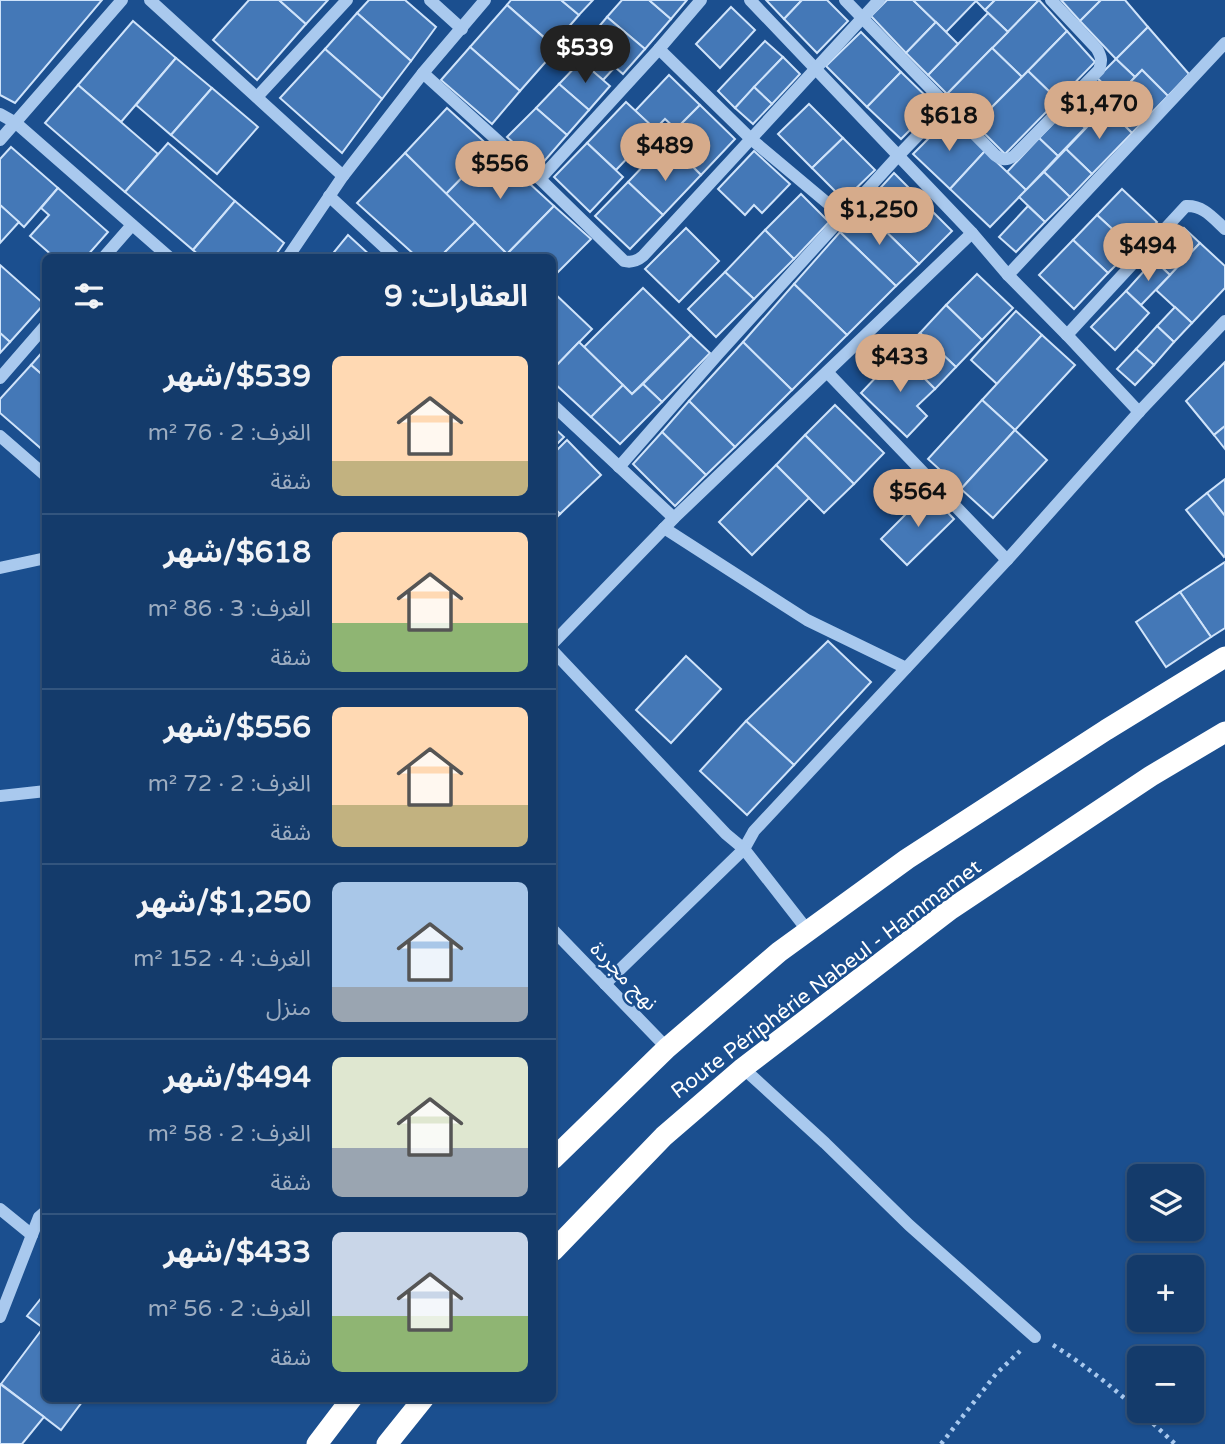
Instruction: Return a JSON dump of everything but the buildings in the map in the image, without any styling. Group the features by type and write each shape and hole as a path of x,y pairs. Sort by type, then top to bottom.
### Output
{"highway":[{"name":"Route Périphérie Nabeul - Hammamet","path":"556,1156 667,1048 779,952 907,859 1225,657"},
{"name":"Route Périphérie Nabeul - Hammamet","path":"556,1248 664,1136 743,1068 951,909 1151,776 1225,732"},
{"path":"317,1444 349,1402"},
{"path":"387,1444 421,1402"}],"street":[{"path":"0,140 122,0"},
{"path":"150,0 343,176"},
{"path":"257,97 347,0"},
{"path":"430,0 461,29"},
{"path":"290,254 343,176 423,73 485,0"},
{"path":"540,178 701,0"},
{"path":"750,0 1139,412"},
{"path":"845,0 1002,160 1014,156 1098,70 1102,62 1097,50 1051,0"},
{"path":"423,73 540,178 624,261 637,261 879,0"},
{"path":"1008,275 1225,43"},
{"path":"659,49 751,139 844,217"},
{"path":"619,467 898,156 947,106"},
{"path":"0,114 16,123 166,254"},
{"path":"329,196 392,254"},
{"path":"1067,335 1186,206 1194,205 1206,211 1225,229"},
{"path":"107,254 132,225"},
{"path":"556,640 674,518 972,233"},
{"path":"605,984 744,849 754,831 1225,321"},
{"path":"0,378 42,330"},
{"path":"827,372 1007,560"},
{"path":"556,408 674,518"},
{"path":"0,436 42,473"},
{"path":"664,528 807,620 906,668"},
{"path":"0,568 42,559"},
{"path":"556,654 726,834 744,849 808,931"},
{"path":"0,796 42,791"},
{"name":"نهج مجردة","path":"556,933 667,1048"},
{"path":"743,1068 909,1225 1035,1337"},
{"path":"0,1209 32,1235"},
{"path":"0,1317 42,1214"}],"path":[{"path":"941,1444 996,1374 1035,1337 1075,1359 1141,1412 1175,1444"}]}
